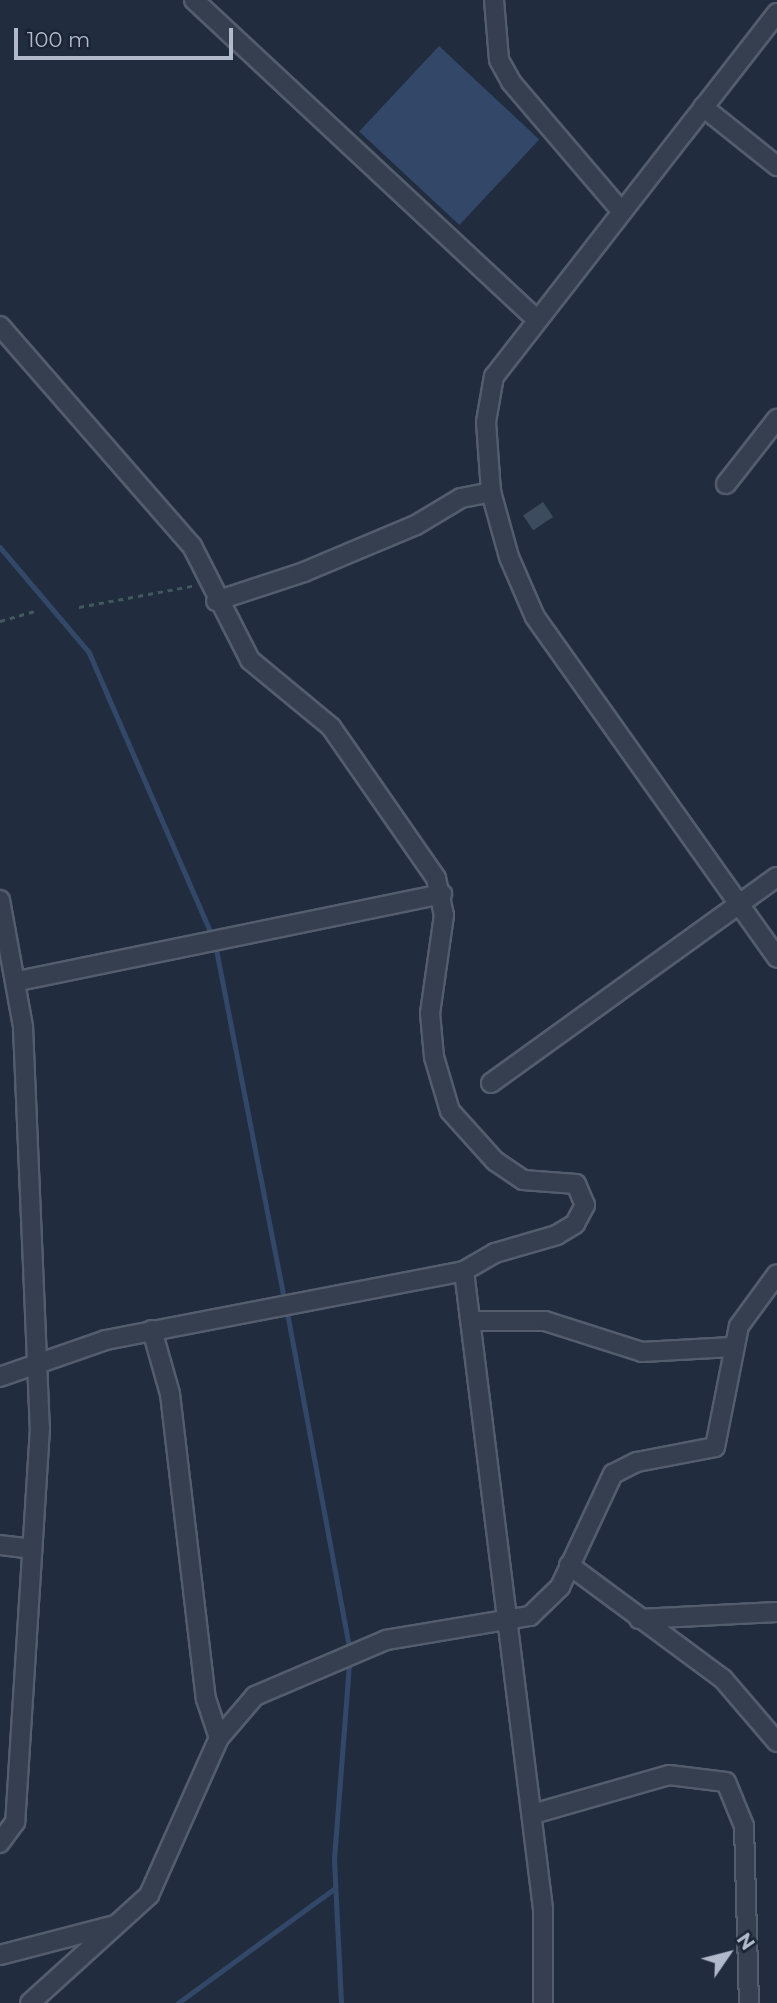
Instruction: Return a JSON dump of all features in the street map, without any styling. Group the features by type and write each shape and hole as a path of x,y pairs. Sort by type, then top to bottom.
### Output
{"street":[{"path":"194,0 537,320"},
{"path":"494,0 499,60 511,82 621,211"},
{"path":"777,13 494,376 486,422 491,492 509,557 535,617 777,958"},
{"path":"703,107 777,166"},
{"path":"0,326 191,546 216,601 250,660 331,727 442,894 430,1013 434,1057 450,1111 495,1161 523,1180 576,1184 585,1205 575,1224 557,1235 495,1253 464,1271 152,1330 0,1377"},
{"path":"726,484 777,419"},
{"path":"216,601 304,572 416,525 461,498 491,492"},
{"path":"491,1083 777,877"},
{"path":"18,981 442,894"},
{"path":"0,900 18,981 39,1363 32,1549 15,1822 0,1843"},
{"path":"464,1271 533,1814 543,1909 543,2003"},
{"path":"30,2003 118,1924 158,1881 219,1738 255,1696 350,1655 414,1634 508,1620 547,1605 613,1474 637,1462 715,1447 732,1347 739,1326 777,1275"},
{"path":"471,1321 545,1321 642,1352 732,1347"},
{"path":"152,1330 170,1394 206,1699 219,1738"},
{"path":"0,1545 32,1549"},
{"path":"569,1565 723,1679 777,1742"},
{"path":"639,1619 777,1612"},
{"path":"533,1814 669,1775 726,1782 744,1826 749,2003"},
{"path":"0,1955 118,1924"}],"path":[{"path":"79,607 210,583"},
{"path":"0,621 36,611"}],"water":[{"path":"439,46 539,139 459,225 359,132"}],"building":[{"path":"543,502 553,517 533,530 523,515"}],"waterway":[{"path":"0,547 89,652 212,935"},
{"path":"216,947 285,1302"},
{"path":"287,1310 350,1649"},
{"path":"341,2003 334,1859 349,1662"},
{"path":"178,2003 334,1889"}]}
